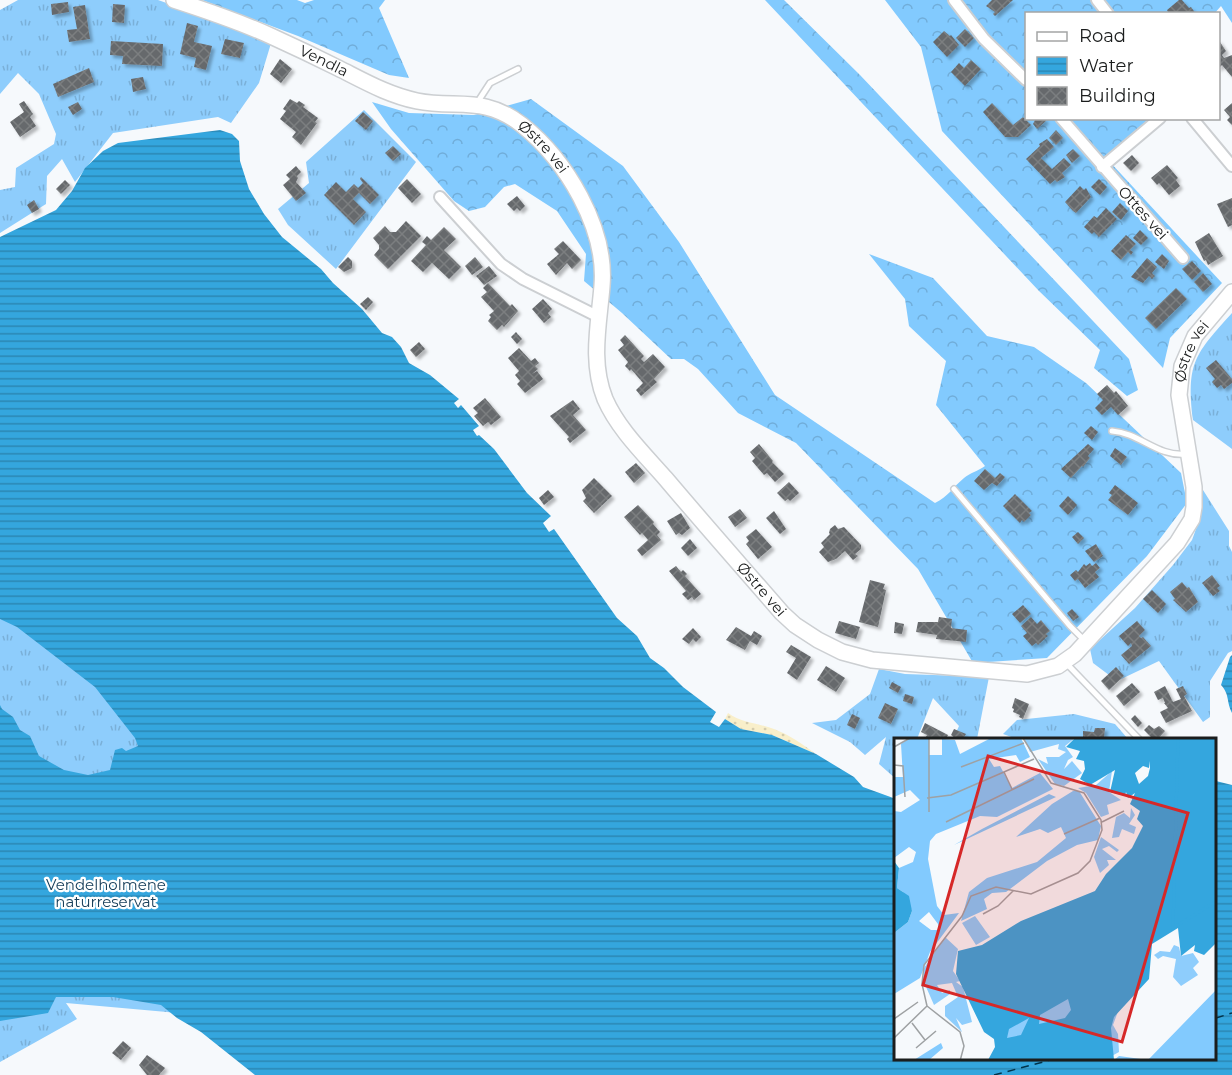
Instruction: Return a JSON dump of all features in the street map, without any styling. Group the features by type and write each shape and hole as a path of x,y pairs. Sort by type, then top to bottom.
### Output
{"street":[{"name":"Vendla","path":"174,0 248,25 373,87 399,96 426,103 477,104"},
{"path":"954,0 984,39 1025,79"},
{"path":"1097,0 1106,12"},
{"name":"Østre vei","path":"477,104 500,111 528,130 564,172 594,226 601,250 603,275 597,367 602,390 613,413 650,461 795,626 836,649 858,656 883,661 1026,674 1051,669 1065,662 1086,642 1177,543 1192,519 1195,497 1179,395 1182,366 1195,336 1232,292"},
{"name":"Ottes vei","path":"1063,120 1184,258"},
{"path":"1102,167 1158,120"},
{"path":"1194,120 1232,166"},
{"path":"440,197 501,264 523,279 599,317"}],"lane":[{"path":"477,104 490,83 518,69"},
{"path":"1112,431 1127,433 1168,454 1187,453"},
{"path":"954,489 1086,642"},
{"path":"1065,662 1138,738"}],"green space":[{"path":"18,0 158,0 272,40 259,83 231,123 218,117 113,133 75,182 62,159 47,176 46,204 0,233 0,190 15,187 16,168 54,144 56,134 39,94 18,73 0,94 0,10"},
{"path":"202,0 297,0 305,3 314,0 385,0 379,8 409,78 389,75 298,36"},
{"path":"765,0 784,0 860,75 1129,359 1138,390 1127,396 1094,368 1100,350 1039,291"},
{"path":"885,0 1232,0 1232,23 1221,6 1216,12 1025,12 1025,120 1152,120 1109,161 1222,283 1170,338 1163,368 942,131 921,47"},
{"path":"531,99 623,166 679,242 775,395 935,503 947,495 966,476 985,466 936,405 946,361 909,326 905,299 869,254 933,278 987,336 1034,347 1086,383 1181,473 1187,503 1147,556 1047,658 973,663 918,569 796,443 738,413 698,369 684,359 671,359 584,281 586,254 557,211 515,184 504,187 485,207 469,211 454,201 391,129 372,102 409,113 474,115"},
{"path":"364,110 416,162 336,269 288,225 278,209 309,183 306,162"},
{"path":"1232,313 1232,449 1193,420 1191,385 1196,360 1209,339"},
{"path":"1203,490 1229,531 1229,546 1232,552 1232,651 1228,653 1210,681 1210,717 1203,722 1159,661 1117,681 1093,663 1090,649 1135,608 1192,540 1200,518"},
{"name":"Vendelholmene naturreservat","path":"0,566 191,793 178,1013 66,1003 77,1019 0,1062"},
{"path":"879,669 905,674 989,677 977,738 953,738 959,726 933,698 917,738 894,738 894,777 879,764 886,737 865,755 850,742 812,723 836,720 870,694"},
{"path":"1074,714 1115,724 1127,738 1014,738 1003,734 1017,720"}],"sand":[{"path":"728,713 739,719 780,731 816,754 772,735 741,729 725,719"}],"water":[{"path":"220,130 232,134 239,141 240,161 249,189 264,214 282,237 321,269 362,309 382,333 392,337 401,347 409,363 430,375 459,399 454,403 458,408 461,405 479,426 473,430 477,436 479,435 494,449 527,493 551,516 543,523 549,532 554,529 617,618 637,636 650,658 716,712 710,722 719,727 725,719 741,729 772,735 816,754 854,777 863,787 894,798 894,1060 1217,1060 1217,781 1232,785 1232,1075 255,1075 201,1032 177,1018 161,1005 113,997 56,997 48,1013 0,1021 0,705 13,717 20,730 30,736 39,756 64,770 88,775 110,770 115,750 122,748 126,751 138,746 135,738 95,687 17,627 0,619 0,237 56,210 72,191 85,168 103,151 118,143"},
{"path":"1232,655 1232,713 1226,692 1221,685"}],"building":[{"path":"992,0 1013,0 995,16 993,14 995,12 986,6"},
{"path":"1182,0 1195,12 1168,12 1167,10"},
{"path":"68,2 69,12 52,15 51,4"},
{"path":"113,4 125,5 124,23 112,22"},
{"path":"85,5 90,39 69,42 67,30 77,29 73,7"},
{"path":"187,23 198,26 194,42 212,46 206,70 194,67 196,58 180,54"},
{"path":"965,29 974,38 965,47 956,38"},
{"path":"944,31 951,35 959,45 947,57 933,42"},
{"path":"225,39 244,43 240,58 221,54"},
{"path":"111,41 163,44 162,66 122,64 123,56 110,55"},
{"path":"1220,42 1226,51 1222,55 1224,58 1232,55 1232,77 1222,65 1220,67"},
{"path":"280,59 292,69 281,83 270,74"},
{"path":"971,60 981,69 965,86 951,72 959,63 964,68"},
{"path":"89,68 94,82 58,97 53,84"},
{"path":"143,77 146,89 133,92 131,79"},
{"path":"290,99 305,105 303,107 318,118 315,122 317,123 301,145 292,137 296,132 280,119"},
{"path":"24,101 33,114 30,117 36,126 20,137 10,122 24,112 19,104"},
{"path":"78,102 82,109 73,115 68,107"},
{"path":"992,103 1013,125 1023,117 1031,125 1018,137 1005,137 983,112"},
{"path":"1232,103 1232,125 1227,120 1230,117 1224,110"},
{"path":"363,112 373,121 366,130 355,121"},
{"path":"1035,120 1046,121 1037,129 1033,124"},
{"path":"1056,130 1063,138 1056,145 1049,138"},
{"path":"1047,139 1054,147 1041,158 1052,169 1064,158 1071,165 1062,173 1065,177 1050,184 1026,159 1040,146 1039,144"},
{"path":"393,146 401,154 393,161 385,153"},
{"path":"1073,149 1080,156 1072,163 1066,155"},
{"path":"1132,155 1139,163 1131,171 1123,163"},
{"path":"1167,165 1178,178 1176,180 1180,186 1169,195 1159,183 1157,185 1151,178"},
{"path":"296,166 301,172 296,182 306,193 296,201 283,185 290,179 286,175"},
{"path":"361,177 379,195 370,204 359,193 353,199 366,212 354,225 324,195 336,182 346,192 354,184 358,188 363,183"},
{"path":"407,179 421,194 412,203 398,188"},
{"path":"1099,179 1107,187 1100,195 1091,187"},
{"path":"65,180 70,185 61,194 56,189"},
{"path":"1080,186 1084,190 1086,188 1091,197 1076,213 1065,202"},
{"path":"517,196 525,206 520,211 517,208 514,211 507,204"},
{"path":"1232,198 1232,225 1228,227 1217,204"},
{"path":"34,200 39,209 32,213 27,205"},
{"path":"1120,203 1128,211 1121,220 1112,212"},
{"path":"1106,208 1117,219 1099,237 1084,227"},
{"path":"406,221 421,236 388,269 374,255 379,245 373,238 385,226 390,232 396,232"},
{"path":"444,227 456,239 444,250 461,267 449,279 432,263 423,272 411,261 426,245 422,242 427,236 431,240"},
{"path":"1140,230 1148,238 1141,245 1133,238"},
{"path":"1209,233 1223,256 1208,265 1195,242"},
{"path":"1126,235 1136,244 1130,250 1133,252 1131,255 1128,252 1121,260 1111,251"},
{"path":"563,241 581,260 572,269 567,263 556,275 547,264 559,254 554,249"},
{"path":"1162,254 1169,261 1164,269 1155,262"},
{"path":"348,257 352,261 352,268 344,272 338,267"},
{"path":"475,257 483,267 472,275 465,266"},
{"path":"1147,258 1157,267 1152,273 1155,276 1152,279 1149,276 1143,283 1131,277"},
{"path":"1192,261 1201,271 1192,280 1182,269"},
{"path":"489,266 497,276 484,285 476,276"},
{"path":"1203,273 1212,284 1203,292 1194,282"},
{"path":"488,283 510,306 512,304 518,311 504,327 502,325 497,330 488,321 491,317 489,315 494,311 481,297 487,292 483,288"},
{"path":"1176,288 1187,299 1156,329 1145,318"},
{"path":"368,297 373,302 366,310 360,304"},
{"path":"543,299 552,309 548,313 551,317 544,323 532,309"},
{"path":"516,332 522,339 517,344 511,337"},
{"path":"625,335 644,356 641,359 644,362 653,354 665,367 654,379 657,382 641,396 636,390 643,383 631,369 630,371 625,366 628,362 618,350 624,345 620,340"},
{"path":"419,342 425,349 416,357 410,350"},
{"path":"519,348 531,361 535,358 539,363 535,366 538,369 532,374 537,371 543,379 525,393 517,384 520,381 515,375 519,371 508,358"},
{"path":"1216,360 1232,379 1232,383 1224,389 1221,385 1217,388 1212,382 1215,379 1206,368"},
{"path":"1107,385 1114,393 1116,391 1128,406 1118,415 1111,407 1102,415 1095,408 1103,400 1097,394"},
{"path":"485,398 501,417 491,425 488,422 483,426 474,416 478,413 473,408"},
{"path":"573,400 580,409 573,415 586,430 570,443 567,439 569,437 550,416"},
{"path":"1091,426 1098,432 1092,440 1084,433"},
{"path":"759,444 784,474 775,482 767,473 764,475 752,461 755,458 750,452"},
{"path":"1088,444 1094,449 1088,456 1090,458 1071,478 1061,469"},
{"path":"1115,448 1127,457 1121,465 1110,456"},
{"path":"636,463 645,473 634,483 625,472"},
{"path":"985,469 995,478 1000,473 1005,477 997,486 992,483 984,490 974,481"},
{"path":"594,478 612,496 594,513 583,501 586,498 582,490"},
{"path":"789,482 799,493 790,501 788,499 785,501 777,493"},
{"path":"1115,485 1138,503 1128,515 1108,500 1112,495 1109,493"},
{"path":"548,490 554,497 544,505 539,498"},
{"path":"1015,494 1032,511 1024,522 1022,520 1020,523 1003,506"},
{"path":"1068,496 1077,505 1068,515 1059,506"},
{"path":"638,505 654,522 653,524 660,532 657,535 661,540 642,556 637,550 648,540 642,533 640,535 624,517"},
{"path":"740,509 747,518 735,527 728,517"},
{"path":"774,511 786,529 780,534 766,518"},
{"path":"681,513 690,528 682,535 679,533 676,535 667,521"},
{"path":"835,525 838,529 844,527 861,545 861,549 855,554 858,556 853,560 845,551 836,559 828,562 819,552 824,547 821,543"},
{"path":"756,529 772,547 758,559 746,544 749,541 746,537"},
{"path":"1078,532 1084,538 1078,544 1072,537"},
{"path":"690,539 697,548 688,556 681,548"},
{"path":"1096,544 1103,556 1094,562 1085,551"},
{"path":"1090,563 1092,566 1096,563 1100,568 1095,572 1099,577 1085,588 1078,579 1075,581 1070,575 1076,570 1078,572 1084,564 1086,566"},
{"path":"676,566 681,572 683,570 687,574 685,576 701,594 694,600 692,597 688,600 682,594 686,591 669,571"},
{"path":"1212,575 1220,586 1217,588 1220,591 1213,596 1202,583"},
{"path":"870,580 885,584 883,589 886,590 878,627 859,622"},
{"path":"1182,582 1187,588 1189,587 1198,602 1186,612 1173,600 1175,599 1170,592"},
{"path":"1152,590 1166,604 1158,613 1143,599"},
{"path":"1023,605 1031,614 1020,623 1012,614"},
{"path":"1072,609 1079,617 1073,621 1067,613"},
{"path":"939,617 952,619 951,628 967,630 966,642 936,639 937,635 916,632 918,622 938,622"},
{"path":"1031,617 1037,624 1041,620 1050,631 1038,645 1036,643 1032,646 1023,636 1027,633 1021,626"},
{"path":"839,621 860,627 856,639 835,633"},
{"path":"1137,621 1145,630 1139,636 1151,646 1129,664 1121,655 1132,646 1131,643 1128,646 1119,636"},
{"path":"895,622 904,624 902,634 894,633"},
{"path":"736,627 751,636 754,631 762,636 757,645 750,641 745,650 726,640"},
{"path":"693,628 701,637 696,642 693,639 689,644 682,639"},
{"path":"791,645 811,657 797,680 787,673 796,658 786,652"},
{"path":"826,666 845,678 836,692 817,680"},
{"path":"1116,667 1124,676 1109,690 1101,681"},
{"path":"892,682 901,687 898,693 889,688"},
{"path":"1132,683 1140,692 1124,706 1116,696"},
{"path":"1165,686 1173,702 1181,699 1176,689 1183,686 1187,694 1184,696 1192,711 1166,723 1160,712 1168,708 1163,698 1158,700 1154,692"},
{"path":"905,694 914,697 912,704 903,701"},
{"path":"1015,698 1029,704 1023,719 1013,712"},
{"path":"885,703 898,709 891,724 878,718"},
{"path":"852,714 860,718 855,729 847,725"},
{"path":"1135,715 1142,723 1138,727 1131,719"},
{"path":"925,723 948,735 946,738 926,738 927,735 921,732"},
{"path":"1149,725 1154,729 1159,726 1165,731 1159,738 1152,738 1144,730"},
{"path":"1095,728 1105,728 1104,738 1083,737 1083,731 1094,732"},
{"path":"954,729 966,734 964,738 955,738 951,735"},
{"path":"123,1041 131,1048 121,1060 112,1053"},
{"path":"147,1055 165,1068 159,1075 147,1075 139,1065"}],"ferry route":[{"path":"1217,1018 1232,1013"},
{"path":"994,1075 1050,1060"}]}
